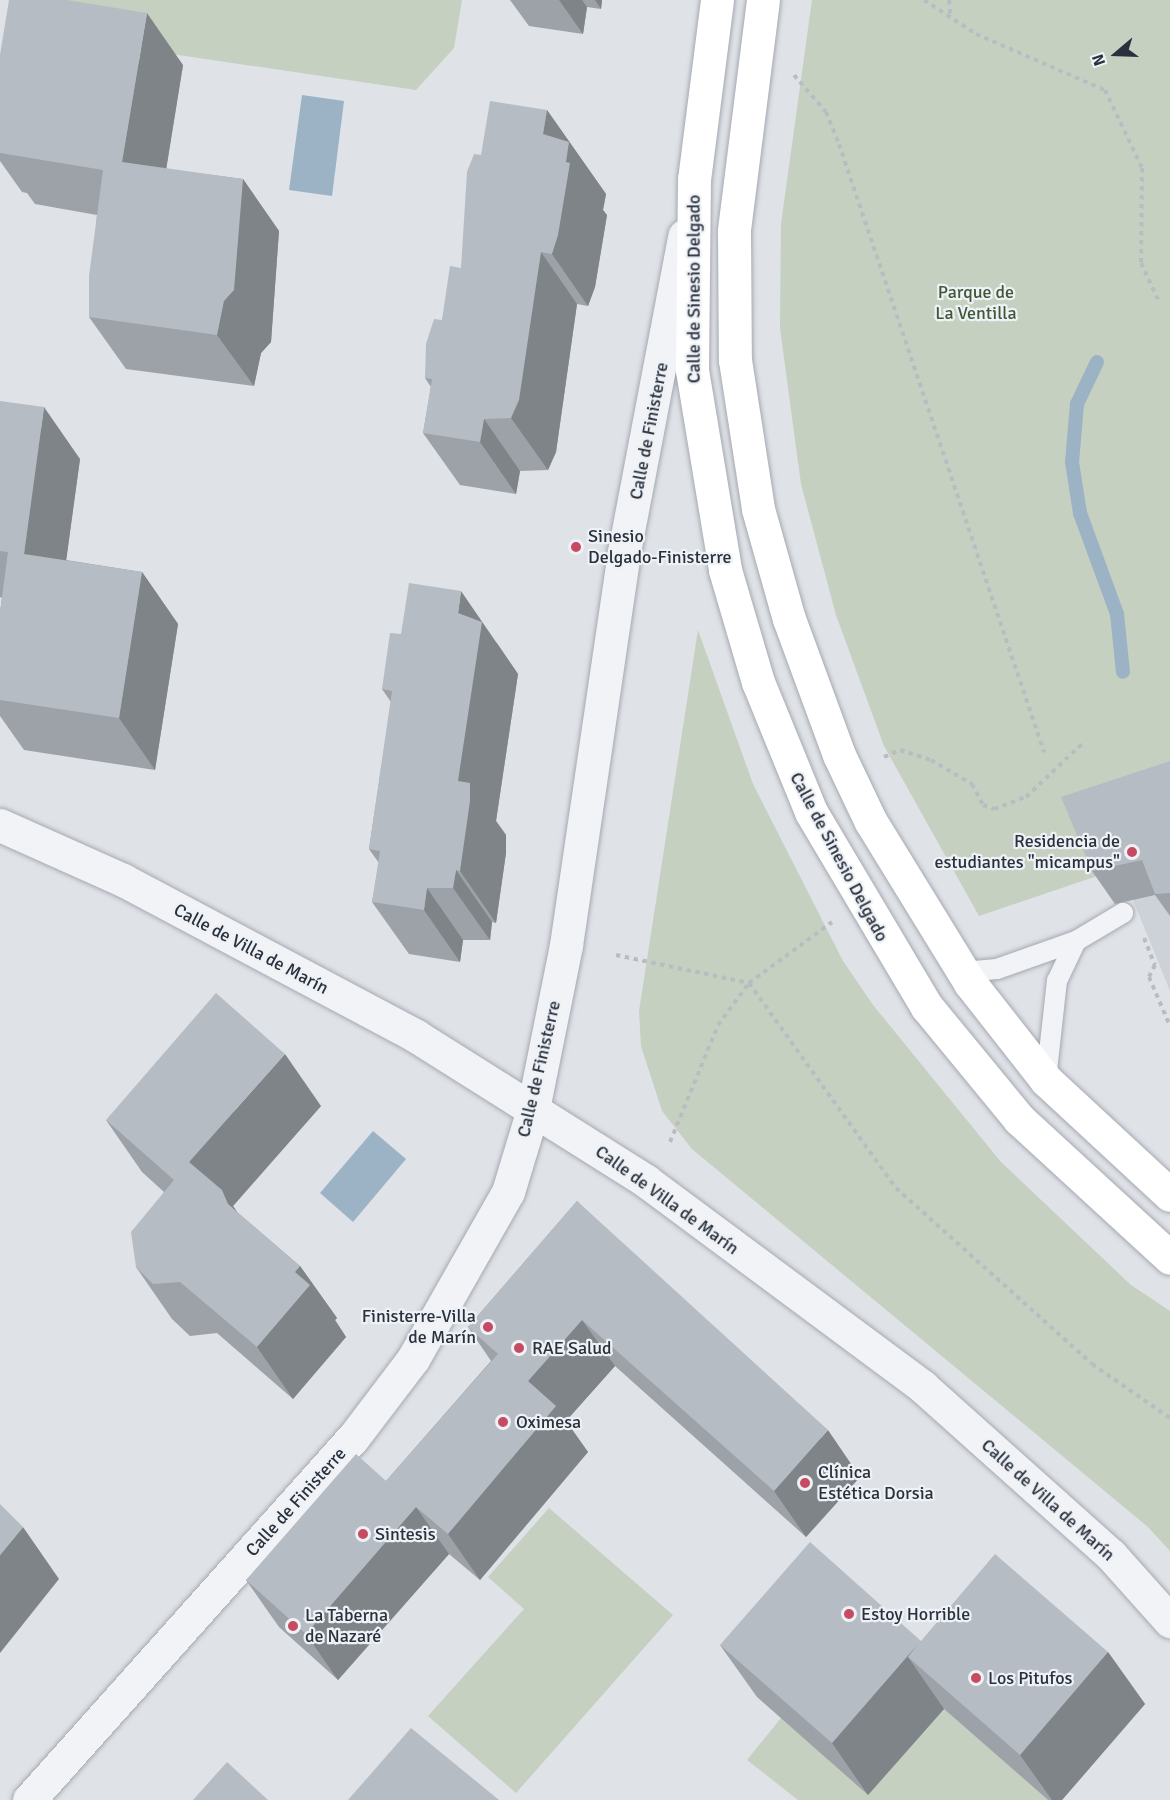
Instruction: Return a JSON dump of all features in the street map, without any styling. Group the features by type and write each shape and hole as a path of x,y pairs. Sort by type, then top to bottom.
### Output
{"main road":[{"name":"Calle de Sinesio Delgado","path":"717,0 694,178 692,370 714,517 758,682 811,812 884,943 978,1072 1071,1172 1170,1258"},
{"path":"763,0 734,231 735,360 758,509 789,619 839,755 891,858 963,972 1046,1080 1170,1195"}],"street":[{"name":"Calle de Finisterre","path":"28,1800 353,1438 413,1359 508,1192 533,1109 566,945 624,552 694,178"},
{"name":"Calle de Villa de Marín","path":"0,825 154,897 416,1036 646,1181 923,1387 1111,1555 1170,1621"}],"lane":[{"path":"963,972 997,969 1076,941 1123,913"},
{"path":"1046,1080 1057,981 1076,941"}],"path":[{"path":"924,0 951,18 1105,90 1142,168 1141,264 1158,299"},
{"path":"949,0 951,18"},
{"path":"793,74 826,112 839,144 1044,752"},
{"path":"872,763 900,750 931,760 972,784 982,804 994,809 1026,797 1085,741"},
{"path":"670,1142 718,1025 749,983 834,920"},
{"path":"1135,940 1143,935 1155,965 1149,977 1170,1026"},
{"path":"616,956 749,983 896,1188 1092,1364 1170,1418"}],"shaded area":[{"path":"1170,753 1170,991 1086,784"}],"green space":[{"path":"53,0 462,0 454,48 416,90 50,36"},
{"name":"Parque de La Ventilla","path":"812,0 1170,0 1170,802 1103,874 979,916 884,746 836,615 801,484 780,328 781,224"},
{"path":"698,630 753,784 843,961 873,1005 1001,1162 1131,1285 1170,1311 1170,1551 1148,1527 692,1149 662,1111 641,1046 639,1011"},
{"path":"549,1508 673,1615 516,1793 428,1716 524,1609 488,1577"},
{"path":"944,1709 1048,1800 798,1800 747,1760 781,1718"}],"water":[{"path":"302,95 344,101 332,196 289,190"},
{"path":"373,1131 406,1159 353,1222 320,1193"}],"building":[{"path":"9,0 67,0 147,13 122,162 243,179 234,290 224,301 217,335 89,317 89,276 103,170 0,153 0,55"},
{"path":"490,101 547,110 543,134 569,142 566,162 570,163 558,235 552,254 541,252 519,400 511,418 484,419 480,442 423,433 432,379 425,378 426,344 434,319 442,320 450,266 461,268 467,172 474,154 481,155"},
{"path":"0,401 44,407 24,554 142,572 119,718 0,700 0,612 8,552 0,551"},
{"path":"409,583 461,591 458,613 482,622 458,781 470,783 470,801 460,871 456,870 453,888 427,888 424,910 372,902 380,851 369,849 392,691 382,689 390,633 401,634"},
{"path":"1170,761 1170,893 1155,894 1142,860 1092,871 1061,797"},
{"path":"216,993 285,1054 189,1162 222,1190 228,1204 300,1266 295,1272 310,1285 257,1347 180,1282 153,1284 136,1267 131,1232 174,1180 106,1120"},
{"path":"577,1201 828,1430 774,1491 582,1320 528,1381 556,1406 448,1534 416,1507 306,1634 246,1580 356,1454 386,1481 498,1354 468,1327"},
{"path":"0,1504 23,1527 0,1555"},
{"path":"810,1542 921,1641 995,1554 1108,1652 1020,1755 908,1657 918,1644 832,1743 720,1645"},
{"path":"411,1728 499,1800 348,1800"},
{"path":"227,1762 268,1800 193,1800"}],"waterway":[{"path":"1097,362 1077,404 1072,462 1080,513 1117,614 1123,672"}],"place":[{"name":"Sinesio Delgado-Finisterre","path":"576,547"},
{"name":"Residencia de estudiantes \"micampus\"","path":"1132,852"},
{"name":"Finisterre-Villa de Marín","path":"488,1327"},
{"name":"RAE Salud","path":"519,1348"},
{"name":"Oximesa","path":"503,1422"},
{"name":"Clínica Estética Dorsia","path":"805,1483"},
{"name":"Sintesis","path":"363,1534"},
{"name":"Estoy Horrible","path":"849,1614"},
{"name":"La Taberna de Nazaré","path":"293,1626"},
{"name":"Los Pitufos","path":"976,1678"}]}
